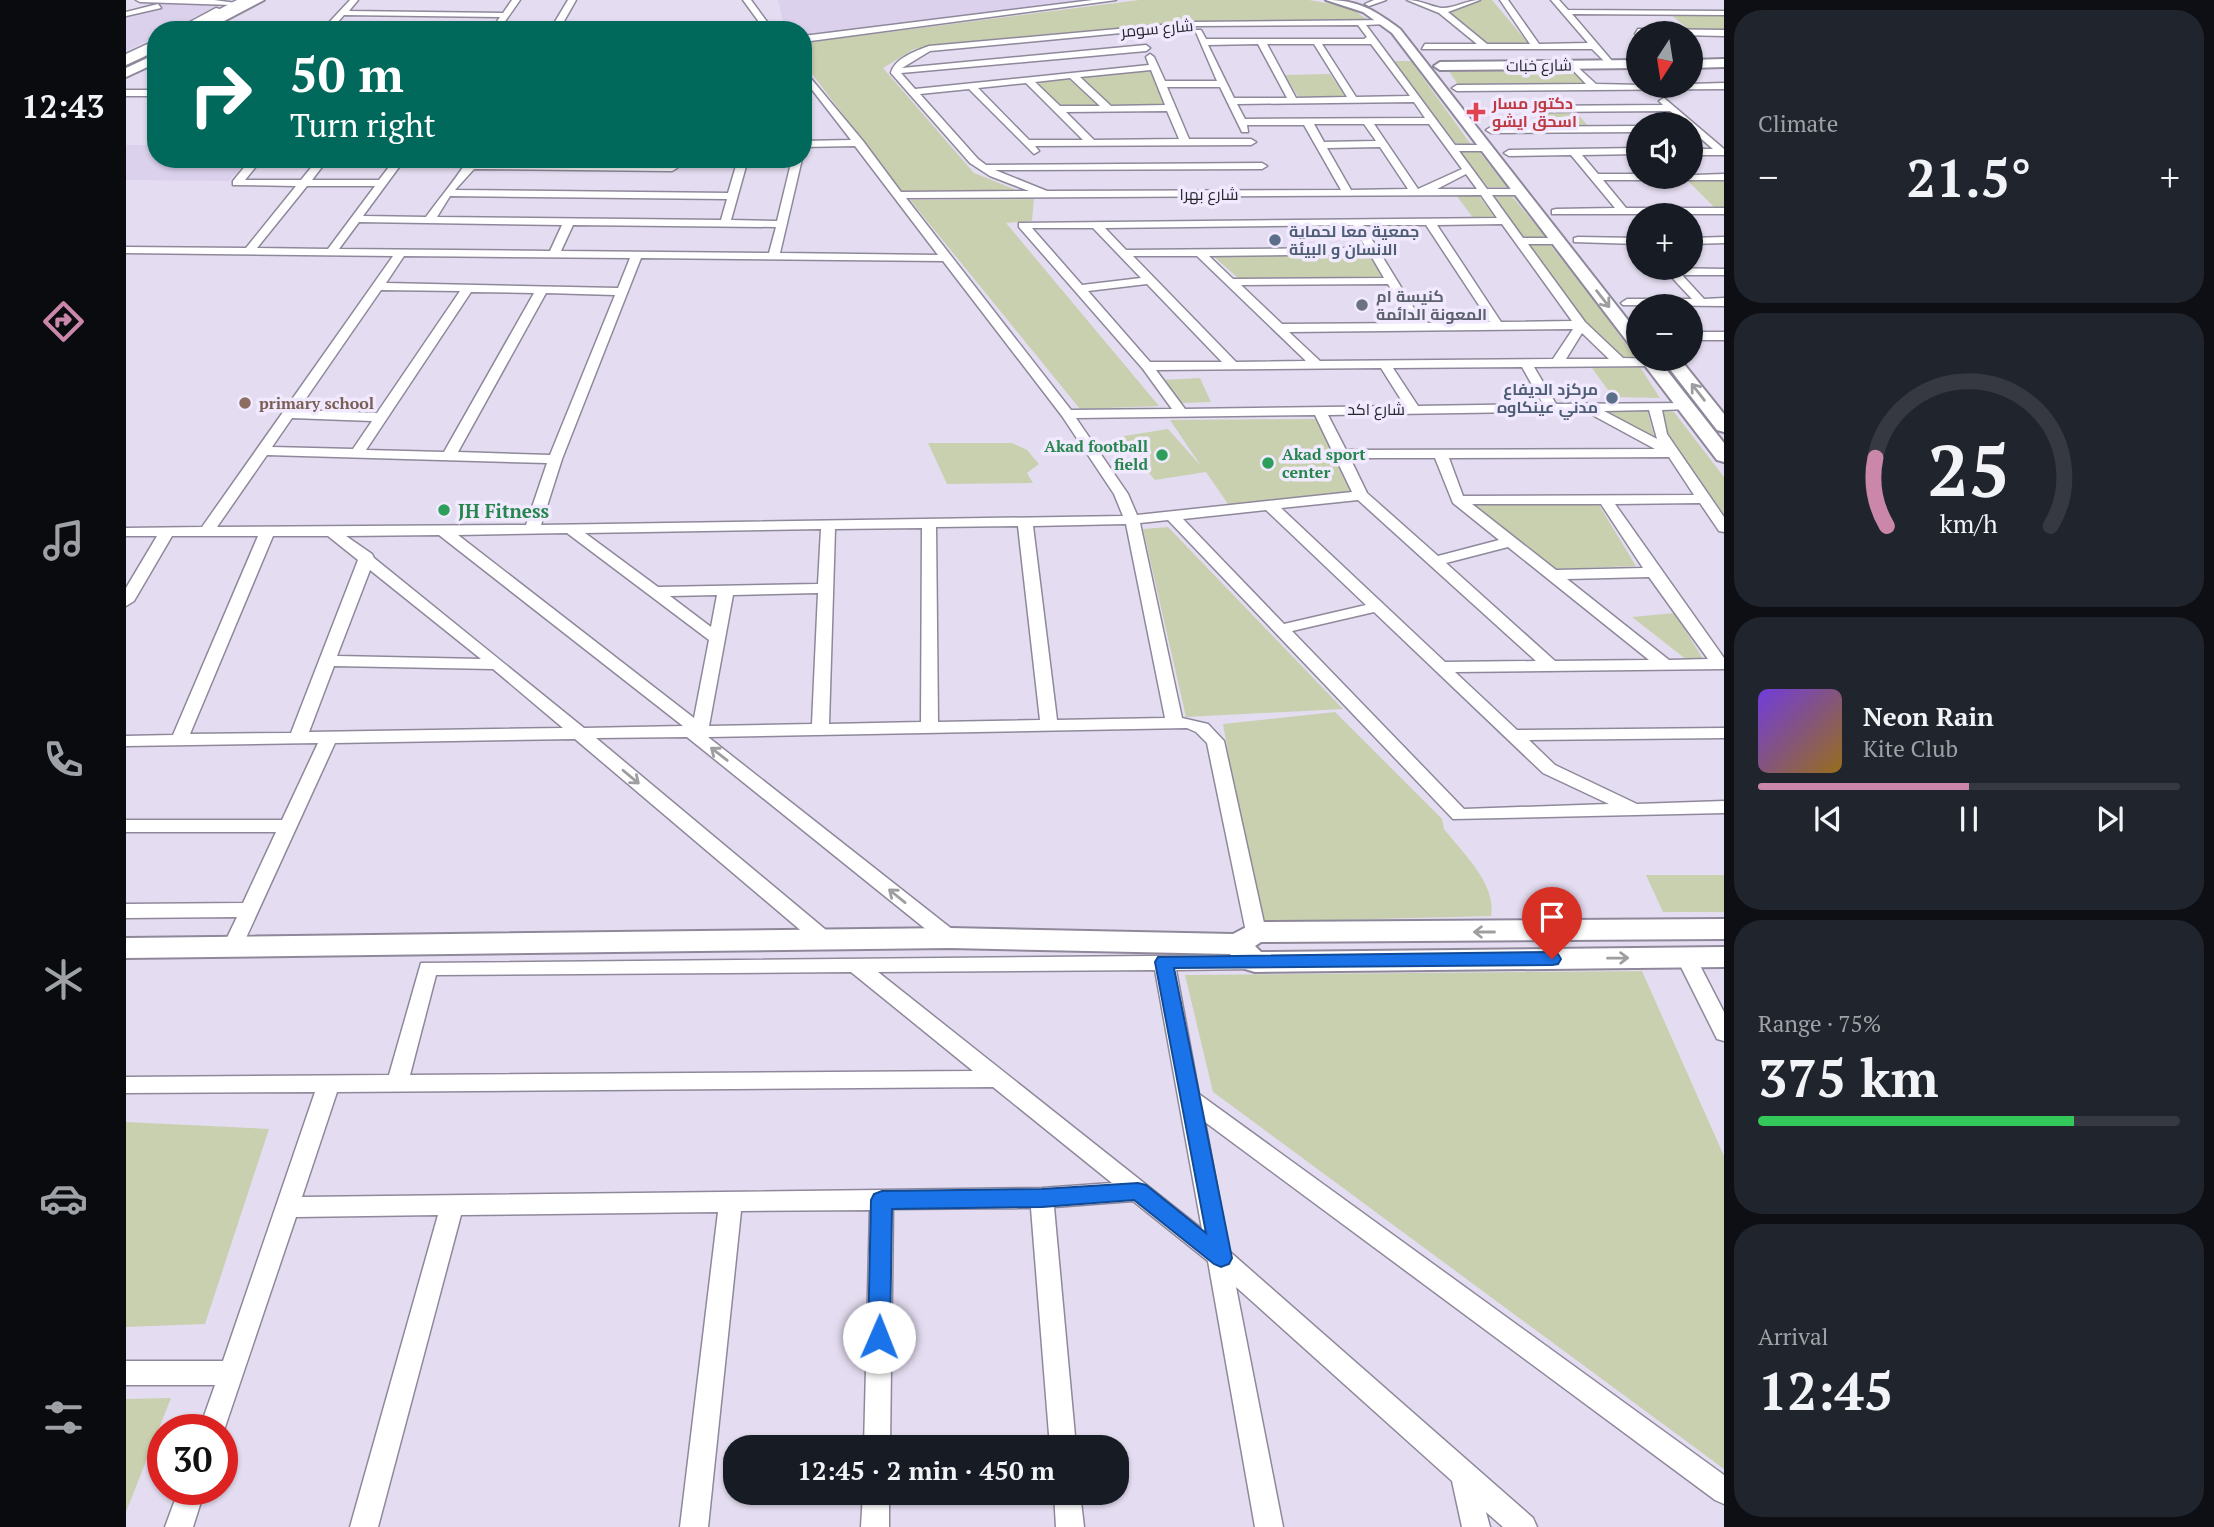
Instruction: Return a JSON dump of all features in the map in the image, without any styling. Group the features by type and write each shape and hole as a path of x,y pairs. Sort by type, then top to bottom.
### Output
{"highway":[{"path":"205,21 248,0"},
{"path":"126,62 147,52"}],"main road":[{"path":"215,21 258,0"},
{"path":"230,21 272,0"},
{"path":"1332,0 1356,5 1385,22 1440,66 1524,172"},
{"path":"1353,0 1376,2 1401,23 1455,105 1626,329"},
{"path":"126,73 147,55"},
{"path":"1703,64 1724,63"},
{"name":"شارع خبات","path":"1440,66 1626,64"},
{"path":"1455,105 1471,105"},
{"path":"1552,207 1582,246"},
{"path":"1583,273 1604,272"},
{"path":"1623,298 1626,302"},
{"path":"1658,371 1724,456"},
{"path":"1680,371 1724,426"},
{"path":"1250,946 1724,929"},
{"path":"126,947 950,938 1724,957"}],"street":[{"path":"140,0 170,3"},
{"path":"334,21 354,0"},
{"path":"501,21 516,0"},
{"path":"560,21 572,0"},
{"path":"747,0 762,21"},
{"path":"812,39 1112,0"},
{"path":"1411,0 1442,11 1483,45"},
{"path":"1442,11 1476,0"},
{"path":"1504,0 1536,46"},
{"path":"1555,0 1610,64"},
{"path":"126,3 235,1"},
{"path":"196,21 235,1"},
{"path":"126,14 170,3"},
{"path":"1566,12 1724,13"},
{"path":"1617,12 1626,21"},
{"path":"342,13 505,15"},
{"path":"563,16 627,16"},
{"path":"1360,22 1389,58 1430,121 1581,325 1620,362"},
{"name":"شارع سومر","path":"894,71 915,54 929,50 1014,41 1195,24 1385,22"},
{"path":"1318,23 1375,41"},
{"path":"983,167 1049,167 1269,180 1195,24"},
{"path":"1139,29 1185,142"},
{"path":"1703,33 1724,33"},
{"path":"1014,41 1049,77"},
{"path":"1261,41 1293,100"},
{"path":"1316,41 1353,100"},
{"path":"1203,42 1375,41"},
{"path":"1389,58 1483,45 1594,46"},
{"path":"894,71 1146,48"},
{"path":"1572,65 1594,87"},
{"path":"914,92 1154,67"},
{"path":"894,71 974,161 1048,195"},
{"path":"1072,75 1108,108"},
{"path":"1028,80 1091,142"},
{"path":"1161,84 1223,84"},
{"path":"971,86 1049,167"},
{"path":"1719,86 1724,95"},
{"path":"1457,88 1626,87"},
{"path":"1514,88 1553,130"},
{"path":"812,89 860,143 944,258 1067,414 1121,494 1132,520 1174,721"},
{"path":"126,93 147,93"},
{"path":"1661,98 1676,112"},
{"path":"1231,101 1416,99"},
{"path":"1058,109 1171,108"},
{"path":"1533,109 1672,108"},
{"path":"1307,121 1347,192"},
{"path":"1367,121 1420,192 1466,170"},
{"path":"1241,122 1430,121"},
{"path":"1491,130 1626,129"},
{"path":"1703,137 1723,152"},
{"path":"1026,143 1251,142"},
{"path":"812,144 860,143"},
{"path":"1320,145 1384,144"},
{"path":"1451,148 1488,148"},
{"path":"1509,153 1626,151"},
{"path":"1574,152 1623,211"},
{"path":"1703,152 1723,152"},
{"path":"250,168 237,183 382,183"},
{"path":"249,251 316,168"},
{"path":"332,251 393,168"},
{"path":"429,221 447,192 467,168"},
{"path":"628,168 732,196"},
{"path":"725,224 740,168"},
{"path":"774,257 795,168"},
{"path":"447,192 669,177"},
{"path":"1596,177 1626,177"},
{"path":"1703,177 1724,177"},
{"name":"شارع بهرا","path":"896,195 1048,195 1233,208 1269,180 1347,192 1521,192"},
{"path":"1552,207 1623,211 1724,211"},
{"path":"1181,411 1147,366 1023,225 1095,224 1233,208 1356,222 1504,221"},
{"path":"356,219 781,224"},
{"path":"1429,221 1499,326"},
{"path":"1356,222 1419,327"},
{"path":"554,254 569,223"},
{"path":"1095,224 1232,365"},
{"path":"1703,241 1724,240"},
{"path":"1520,241 1558,241"},
{"path":"1582,246 1626,242"},
{"path":"126,250 944,258"},
{"path":"1123,253 1374,250"},
{"path":"1199,252 1316,364"},
{"path":"206,532 401,253"},
{"path":"532,529 555,459 637,255"},
{"path":"1703,271 1724,272"},
{"path":"1079,289 1149,279"},
{"path":"1680,280 1694,294"},
{"path":"1231,282 1391,281"},
{"path":"379,286 623,292"},
{"path":"357,453 468,288"},
{"path":"449,456 542,290"},
{"path":"1703,302 1724,302"},
{"path":"1280,328 1581,325"},
{"path":"1557,363 1581,325"},
{"path":"1703,336 1724,336"},
{"path":"1147,366 1626,362"},
{"path":"1384,363 1414,409"},
{"path":"1526,363 1552,408"},
{"path":"1655,406 1660,434 1724,528"},
{"name":"شارع اكد","path":"1067,414 1685,406"},
{"path":"1587,407 1672,453"},
{"path":"1319,409 1361,495 1549,664"},
{"path":"289,414 380,417"},
{"path":"262,451 555,459"},
{"path":"1440,453 1458,500 1664,664"},
{"path":"1341,454 1672,453"},
{"path":"126,532 443,531 1132,520 1361,495"},
{"path":"1458,500 1705,499"},
{"path":"1606,501 1653,572 1722,664"},
{"path":"1270,506 1549,769 1632,808"},
{"path":"1171,515 1459,815 1724,807"},
{"path":"1025,522 1049,724"},
{"path":"929,523 930,726"},
{"path":"820,728 828,525"},
{"path":"570,529 717,639"},
{"path":"331,531 496,664 825,940"},
{"path":"443,531 950,938"},
{"path":"126,601 167,532"},
{"path":"179,740 267,532"},
{"path":"1437,561 1510,542"},
{"path":"298,738 367,558"},
{"path":"1550,575 1653,572"},
{"path":"656,592 827,588"},
{"path":"695,731 726,589"},
{"path":"1280,629 1376,607"},
{"path":"327,661 496,664"},
{"path":"1440,667 1722,664"},
{"path":"126,741 1174,721 1202,728 1215,741 1250,946 1164,962 428,968 397,1083"},
{"path":"1514,736 1724,733"},
{"path":"233,946 329,738"},
{"path":"126,826 289,826"},
{"path":"126,911 249,910"},
{"path":"1686,957 1724,1033"},
{"path":"1164,962 1269,1527"},
{"path":"857,966 1221,1258 1523,1527"},
{"path":"126,1085 997,1079"},
{"path":"217,1414 329,1084"},
{"path":"1190,1099 1724,1491"},
{"path":"287,1207 1042,1198 1138,1191"},
{"path":"1042,1198 1062,1435"},
{"path":"877,1435 882,1200"},
{"path":"694,1527 731,1202"},
{"path":"364,1527 452,1205"},
{"path":"126,1373 231,1373"},
{"path":"1464,1475 1476,1527"},
{"path":"179,1527 187,1505"},
{"path":"875,1527 876,1505"},
{"path":"1068,1505 1070,1527"}],"shaded area":[{"path":"159,0 231,0 188,21 147,21 147,41 126,51 126,12"},
{"path":"778,0 1084,0 812,34 812,21 783,21"},
{"path":"126,145 147,145 147,168 241,168 229,181 126,180"}],"green space":[{"path":"1139,0 1309,0 1349,7 1368,20 1189,22 1048,34 914,49 883,68 974,173 1024,193 902,192 812,74 812,42"},
{"path":"1480,0 1492,0 1528,43 1487,43 1447,11"},
{"path":"1670,14 1724,16 1724,31 1703,30 1703,21 1679,21"},
{"path":"1394,61 1411,61 1472,146 1458,146"},
{"path":"1446,67 1569,67 1586,85 1459,86"},
{"path":"1150,69 1167,106 1104,107 1072,76"},
{"path":"1330,74 1347,99 1300,99 1284,75"},
{"path":"1057,78 1070,80 1098,106 1062,107 1036,81"},
{"path":"1540,111 1575,111 1590,128 1557,128"},
{"path":"1459,150 1478,150 1507,187 1488,187"},
{"path":"1703,178 1724,178 1724,208 1715,208 1696,189 1703,189"},
{"path":"1456,195 1478,195 1497,219 1474,219"},
{"path":"1491,195 1511,195 1548,240 1524,240"},
{"path":"1034,199 1032,221 1006,223 1159,406 1080,409 910,200"},
{"path":"1527,245 1550,245 1626,344 1626,358 1618,358 1587,324"},
{"path":"1371,255 1385,277 1238,278 1213,256"},
{"path":"1626,367 1626,371 1643,371 1660,398 1613,397 1592,368"},
{"path":"1200,378 1211,402 1180,403 1160,380"},
{"path":"1647,410 1655,440 1606,411"},
{"path":"1660,410 1674,412 1724,477 1724,514 1669,437"},
{"name":"Akad sport center","path":"1317,419 1350,492 1228,504 1206,472 1155,480 1118,437 1168,429 1201,466 1170,420"},
{"path":"928,443 1012,443 1027,450 1039,464 1027,473 1033,483 947,484"},
{"path":"1473,505 1599,505 1636,566 1555,569"},
{"path":"1168,527 1343,709 1186,717 1143,529"},
{"path":"1675,613 1703,659 1687,660 1632,617"},
{"path":"1335,712 1442,819 1444,829 1484,880 1489,892 1491,916 1265,922 1237,804 1223,724"},
{"path":"1646,875 1724,875 1724,912 1663,912"},
{"path":"1642,971 1724,1156 1724,1469 1213,1092 1185,975"},
{"path":"126,1122 269,1129 205,1324 126,1327"},
{"path":"171,1398 165,1414 147,1414 147,1459 126,1512 126,1399"}],"place":[{"name":"دكتور مسار اسحق ايشو","path":"1476,112"},
{"name":"جمعية معا لحماية الانسان و البيئة","path":"1275,240"},
{"name":"كنيسة ام المعونة الدائمة","path":"1362,305"},
{"name":"مرکزد الدیفاع مدني عينكاوه","path":"1612,398"},
{"name":"primary school","path":"245,403"},
{"name":"Akad football field","path":"1162,455"},
{"name":"Akad sport center","path":"1268,463"},
{"name":"JH Fitness","path":"444,510"}],"route":[{"path":"879,1337 882,1200 1042,1198 1138,1191 1221,1258 1164,962 1552,959"}]}
